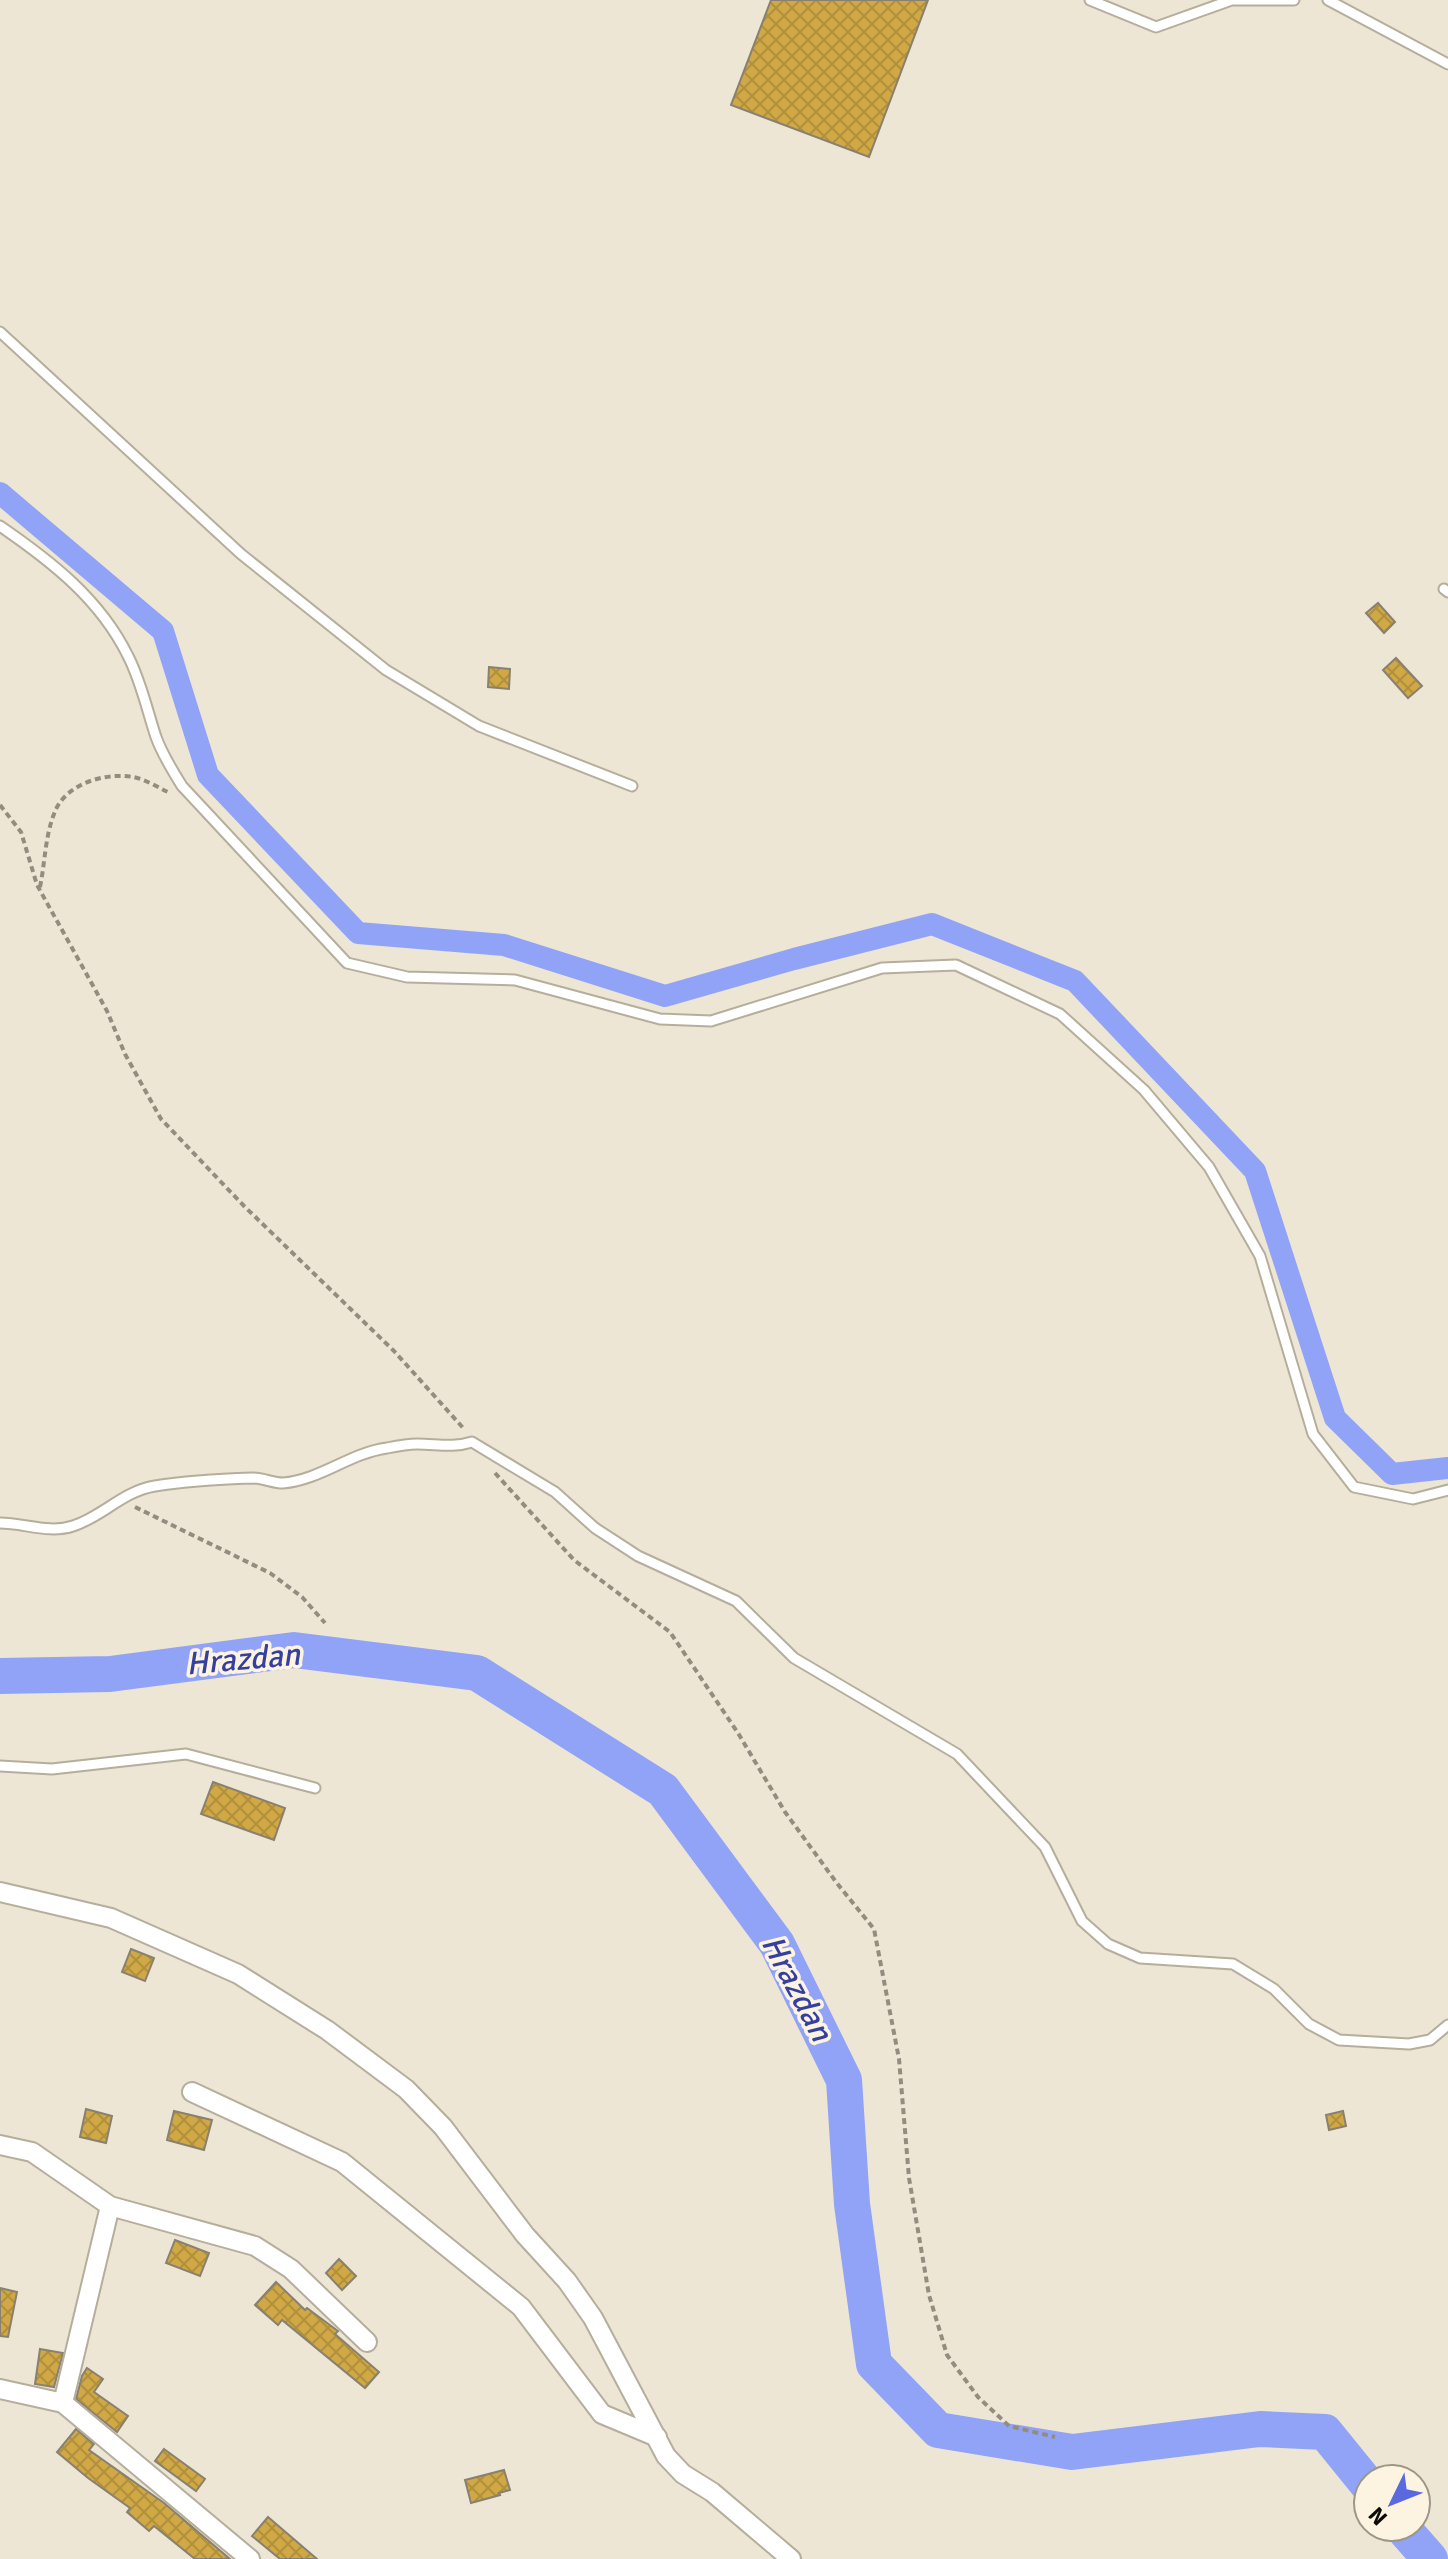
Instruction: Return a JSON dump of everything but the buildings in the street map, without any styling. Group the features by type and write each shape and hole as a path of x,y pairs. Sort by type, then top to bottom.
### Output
{"street":[{"path":"0,1892 111,1918 238,1974 327,2030 406,2089 443,2127 525,2235 567,2281 593,2318 666,2456 683,2474 712,2492 791,2559"},
{"path":"192,2092 342,2162 521,2307 602,2414 657,2437"},
{"path":"0,2145 32,2152 110,2206 255,2246 291,2269 367,2342"},
{"path":"63,2403 110,2206"},
{"path":"0,2389 63,2403 250,2559"}],"lane":[{"path":"1090,0 1156,27 1229,1 1294,0"},
{"path":"1328,0 1448,64"},
{"path":"0,332 241,554 386,670 479,726 632,786"},
{"path":"0,526 62,571 102,614 128,656 157,739 168,765 182,786 347,963 407,977 515,980 660,1019 711,1021 882,968 956,965 1060,1014 1144,1090 1209,1167 1260,1256 1313,1434 1354,1487 1413,1499 1448,1490"},
{"path":"0,1523 49,1530 72,1527 98,1514 118,1499 152,1486 256,1478 282,1483 322,1473 353,1457 383,1448 417,1444 457,1447 472,1442 555,1492 595,1528 638,1556 736,1601 794,1658 957,1754 1045,1847 1082,1921 1108,1944 1140,1958 1233,1964 1274,1989 1309,2024 1339,2040 1409,2044 1430,2040 1448,2025"},
{"path":"0,1766 52,1769 186,1754 315,1788"}],"path":[{"path":"39,889 46,840 55,809 73,789 99,777 135,777 178,797"},
{"path":"0,805 21,832 39,889 51,914 107,1011 125,1054 161,1119 244,1206 394,1351 463,1426 506,1487 574,1560 670,1632 738,1733 785,1812 874,1929 899,2059 909,2178 929,2295 947,2355 978,2397 1009,2426 1055,2437"},
{"path":"118,1499 270,1573 302,1597 325,1623"}],"waterway":[{"path":"0,493 163,631 208,775 358,933 504,945 665,996 932,924 1075,981 1255,1171 1335,1418 1392,1474 1448,1468"},
{"name":"Hrazdan","path":"0,1676 110,1674 294,1650 477,1673 663,1790 777,1944 844,2080 852,2204 874,2364 938,2430 1072,2452 1260,2429 1325,2432 1352,2465"},
{"name":"Hrazdan","path":"1416,2543 1430,2559"}]}
